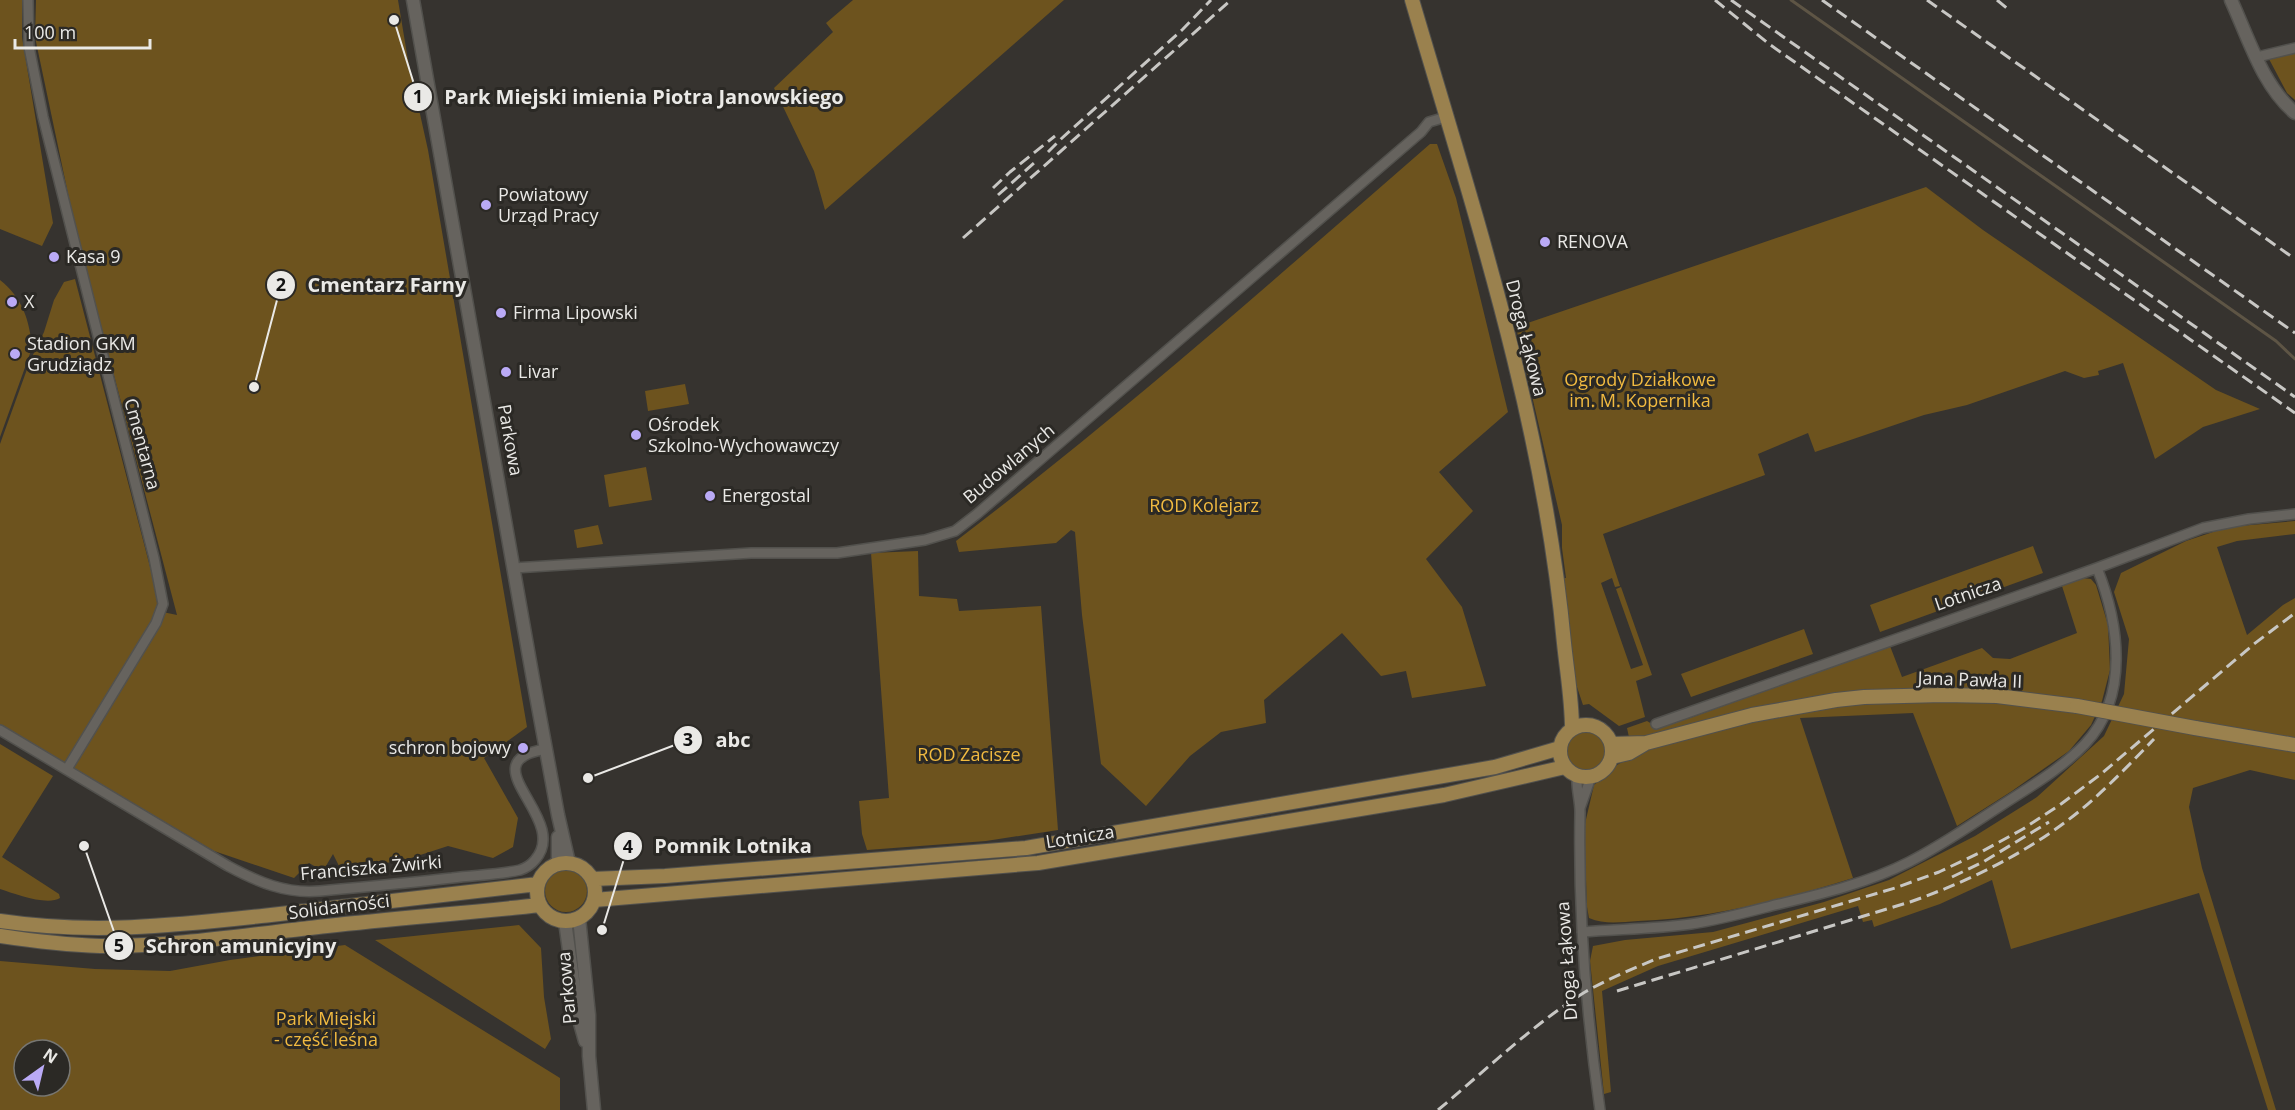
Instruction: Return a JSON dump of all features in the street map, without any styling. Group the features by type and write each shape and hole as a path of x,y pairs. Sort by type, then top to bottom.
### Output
{"main road":[{"name":"Droga Łąkowa","path":"1412,0 1501,309 1536,460 1554,549 1572,729"},
{"name":"Droga Łąkowa","path":"1570,692 1586,725"},
{"name":"Jana Pawła II","path":"1611,751 1796,706 1864,697 1943,695 1997,696 2077,706 2295,745"},
{"path":"1586,725 1599,729 1609,738 1611,751 1604,770 1584,776 1565,767 1560,748 1562,741 1572,729 1586,725"},
{"name":"Lotnicza","path":"592,879 665,876 1026,848 1427,780 1495,767 1560,748"},
{"name":"Lotnicza","path":"594,900 1038,863 1444,795 1565,767"},
{"path":"563,863 583,868 592,879 594,900 589,910 572,920 555,919 540,905 538,884 542,875 549,868 563,863"},
{"name":"Solidarności","path":"0,921 75,929 137,928 393,902 538,884"},
{"name":"Solidarności","path":"0,936 41,942 100,946 139,945 540,905"},
{"path":"0,916 31,926"},
{"path":"0,942 41,942"}],"street":[{"name":"Cmentarna","path":"27,0 29,47 43,117 154,558 162,604 156,623 67,769"},
{"name":"Parkowa","path":"413,0 558,815 563,863"},
{"path":"2231,0 2276,95 2295,113"},
{"path":"2257,57 2295,48"},
{"name":"Budowlanych","path":"514,568 751,553 837,553 925,540 955,531 1421,132 1429,122 1446,117"},
{"name":"Lotnicza","path":"1656,724 2097,568 2203,528 2249,519 2295,514"},
{"path":"1582,932 1691,924 1800,899 1865,880 1909,862 1934,848 2053,772 2087,742 2099,726 2115,682 2117,663 2115,631 2097,568"},
{"name":"Franciszka Żwirki","path":"0,730 228,866 261,884 295,892 472,876 520,870 529,866 542,849 543,828 522,790 515,771 517,761 522,755 546,748"},
{"name":"Droga Łąkowa","path":"1580,808 1576,790 1584,776"},
{"name":"Droga Łąkowa","path":"1584,776 1578,842 1582,932 1586,992 1600,1110"},
{"name":"Parkowa","path":"572,920 590,1016 589,1056 594,1110"}],"green space":[{"path":"0,0 22,0 22,37 53,223 42,246 0,229"},
{"path":"36,0 398,0 408,60 428,150 527,727 484,758 518,818 513,847 493,858 448,846 411,858 342,872 333,854 323,871 309,863 294,878 214,851 0,725 0,444 30,361 44,332 54,300 64,282 75,279 155,586 158,611 177,615 75,227 35,37"},
{"path":"853,0 1064,0 825,210 814,171 774,88 833,32 826,23"},
{"path":"2295,53 2295,100 2287,93 2269,59"},
{"name":"ROD Kolejarz","path":"1430,144 1437,144 1456,198 1508,412 1439,472 1473,511 1426,559 1462,607 1486,686 1412,698 1406,671 1381,676 1342,633 1264,700 1266,723 1221,732 1190,756 1146,806 1101,764 1082,615 1075,532 1071,530 1056,543 959,552 956,541 1137,396"},
{"name":"Ogrody Działkowe im. M. Kopernika","path":"1926,187 1983,230 2216,390 2260,409 2203,427 2155,459 2123,363 2098,371 2099,375 2084,378 2065,371 1967,405 1924,415 1815,452 1808,433 1758,454 1765,475 1603,534 1620,586 1615,587 1612,578 1601,583 1631,669 1643,665 1616,589 1621,587 1652,675 1636,681 1645,717 1619,726 1589,704 1583,705 1574,678 1563,578 1566,578 1562,525 1516,327"},
{"name":"Stadion GKM Grudziądz","path":"0,280 14,294 24,310 32,348 0,437"},
{"path":"685,384 689,404 648,411 645,391"},
{"path":"646,467 652,500 609,507 604,475"},
{"path":"2295,521 2295,534 2237,541 2217,547 2247,635 2295,598 2295,780 2250,770 2193,788 2189,807 2202,868 2276,1110 2268,1110 2199,893 2011,949 1992,880 1940,904 1874,927 1872,920 1863,922 1858,906 1658,966 1602,991 1611,1092 1604,1094 1590,961 1593,946 1625,940 1713,932 1824,902 1889,880 1975,836 2037,797 2104,736 2124,694 2129,639 2114,592 2121,573 2186,541 2228,527"},
{"path":"598,525 603,544 577,548 574,530"},
{"path":"2033,546 2043,573 1880,632 1870,605"},
{"name":"ROD Zacisze","path":"918,551 919,596 957,599 959,611 1041,606 1058,830 986,841 867,850 862,834 859,801 889,798 871,553"},
{"path":"2082,578 2091,579 2096,585 2108,625 2110,670 2102,701 2091,725 2069,751 2012,791 1957,826 1913,713 1800,718 1853,878 1800,894 1720,912 1666,919 1613,922 1601,922 1589,918 1584,828 1594,785 1617,765 1633,756 1627,728 1647,721 1657,727 1690,718 1890,646 1902,677 1982,648 1993,658 2010,659 2077,633 2062,586"},
{"path":"1804,629 1813,654 1691,697 1681,674"},
{"path":"1587,730 1602,736 1608,751 1602,766 1587,772 1572,766 1566,751 1572,736"},
{"path":"0,744 53,776 2,857 59,894 60,898 47,901 0,889"},
{"path":"566,870 581,876 587,891 581,906 566,912 551,906 545,891 551,876"},
{"path":"519,925 541,948 544,997 551,1039 545,1049 375,940"},
{"name":"Park Miejski - część leśna","path":"345,945 560,1078 560,1110 0,1110 0,961 95,969 170,971 230,960"}],"waterway":[{"path":"1791,0 2276,341 2295,359"}],"railway":[{"path":"1048,152 1183,29 1211,0"},
{"path":"963,238 1231,0"},
{"path":"1715,0 1769,44 2295,413"},
{"path":"1731,0 2295,397"},
{"path":"1822,0 2295,333"},
{"path":"1927,0 2295,259"},
{"path":"1997,0 2009,10"},
{"path":"993,188 1055,136"},
{"path":"998,195 1034,163"},
{"path":"1438,1110 1546,1019 1585,992 1611,978 1656,959 1895,888 1939,872 2023,829 2101,774 2254,644 2295,613"},
{"path":"1617,991 1910,902 1978,874 2022,851 2063,824 2101,792 2154,739"},
{"path":"1952,877 1983,862 2049,822"}],"place":[{"name":"Park Miejski imienia Piotra Janowskiego","path":"394,20"},
{"name":"Powiatowy Urząd Pracy","path":"486,205"},
{"name":"RENOVA","path":"1545,242"},
{"name":"Kasa 9","path":"54,257"},
{"name":"X","path":"12,302"},
{"name":"Firma Lipowski","path":"501,313"},
{"name":"Stadion GKM Grudziądz","path":"15,354"},
{"name":"Livar","path":"506,372"},
{"name":"Cmentarz Farny","path":"254,387"},
{"name":"Ośrodek Szkolno-Wychowawczy","path":"636,435"},
{"name":"Energostal","path":"710,496"},
{"name":"schron bojowy","path":"523,748"},
{"name":"abc","path":"588,778"},
{"name":"Schron amunicyjny","path":"84,846"},
{"name":"Pomnik Lotnika","path":"602,930"}]}
